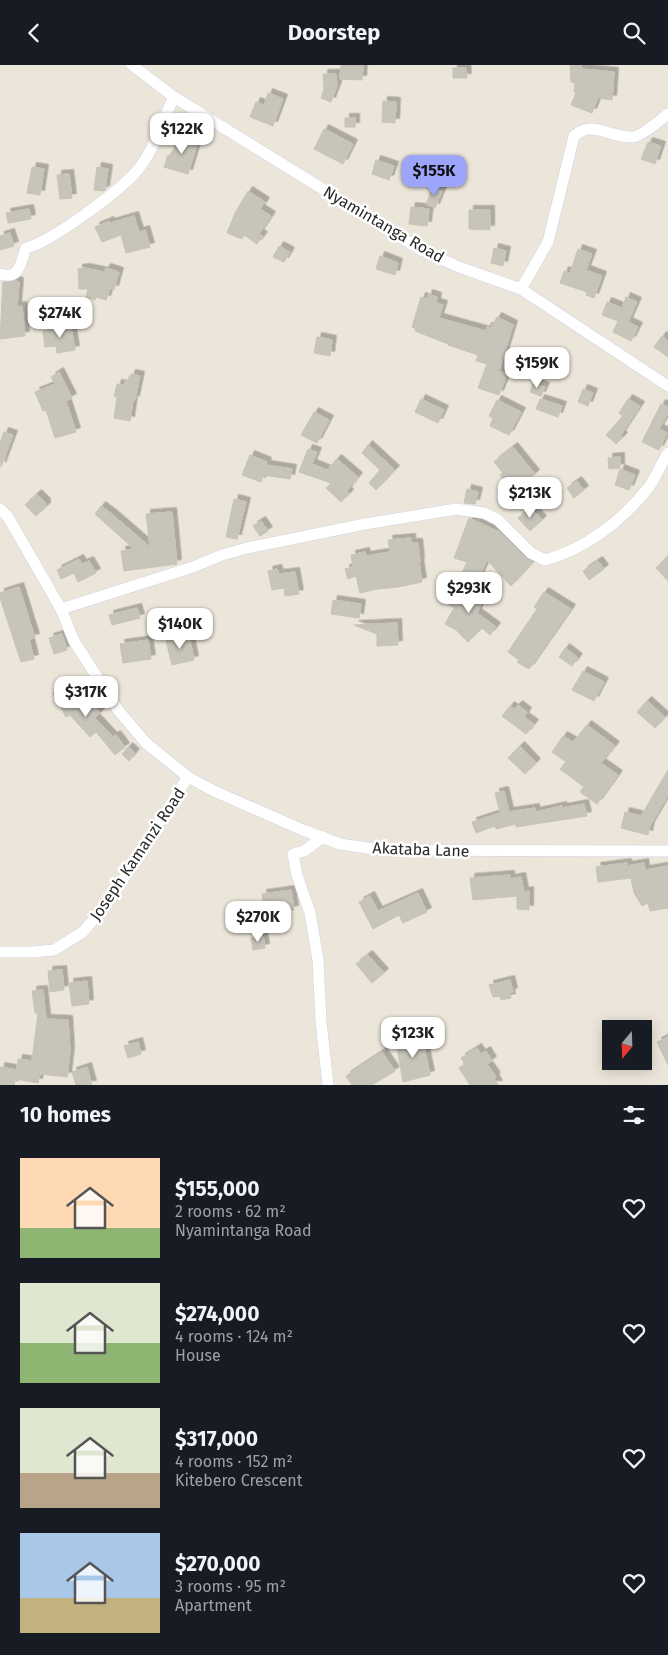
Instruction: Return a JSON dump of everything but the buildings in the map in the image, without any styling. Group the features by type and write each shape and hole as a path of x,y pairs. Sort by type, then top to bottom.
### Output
{"street":[{"name":"Nyamintanga Road","path":"132,65 174,97 423,251 459,267 521,289 668,386"},
{"path":"0,274 14,275 18,271 26,248 35,246 72,223 106,198 136,172 151,149 174,97"},
{"path":"521,289 548,242 574,136 582,129 596,129 622,137 635,137 668,114"},
{"path":"61,609 248,548 365,524 456,509 484,513 498,520 531,553 545,560 560,556 590,541 621,518 649,486 668,453"},
{"name":"Akataba Lane","path":"0,509 8,517 61,609 74,641 118,710 146,743 188,777 214,791 340,844 381,850 668,851"},
{"name":"Joseph Kamanzi Road","path":"0,951 33,952 54,950 83,932 108,901 188,777"},
{"path":"323,837 304,851 293,854 297,875 310,913 318,960 321,1021 328,1085"}]}
